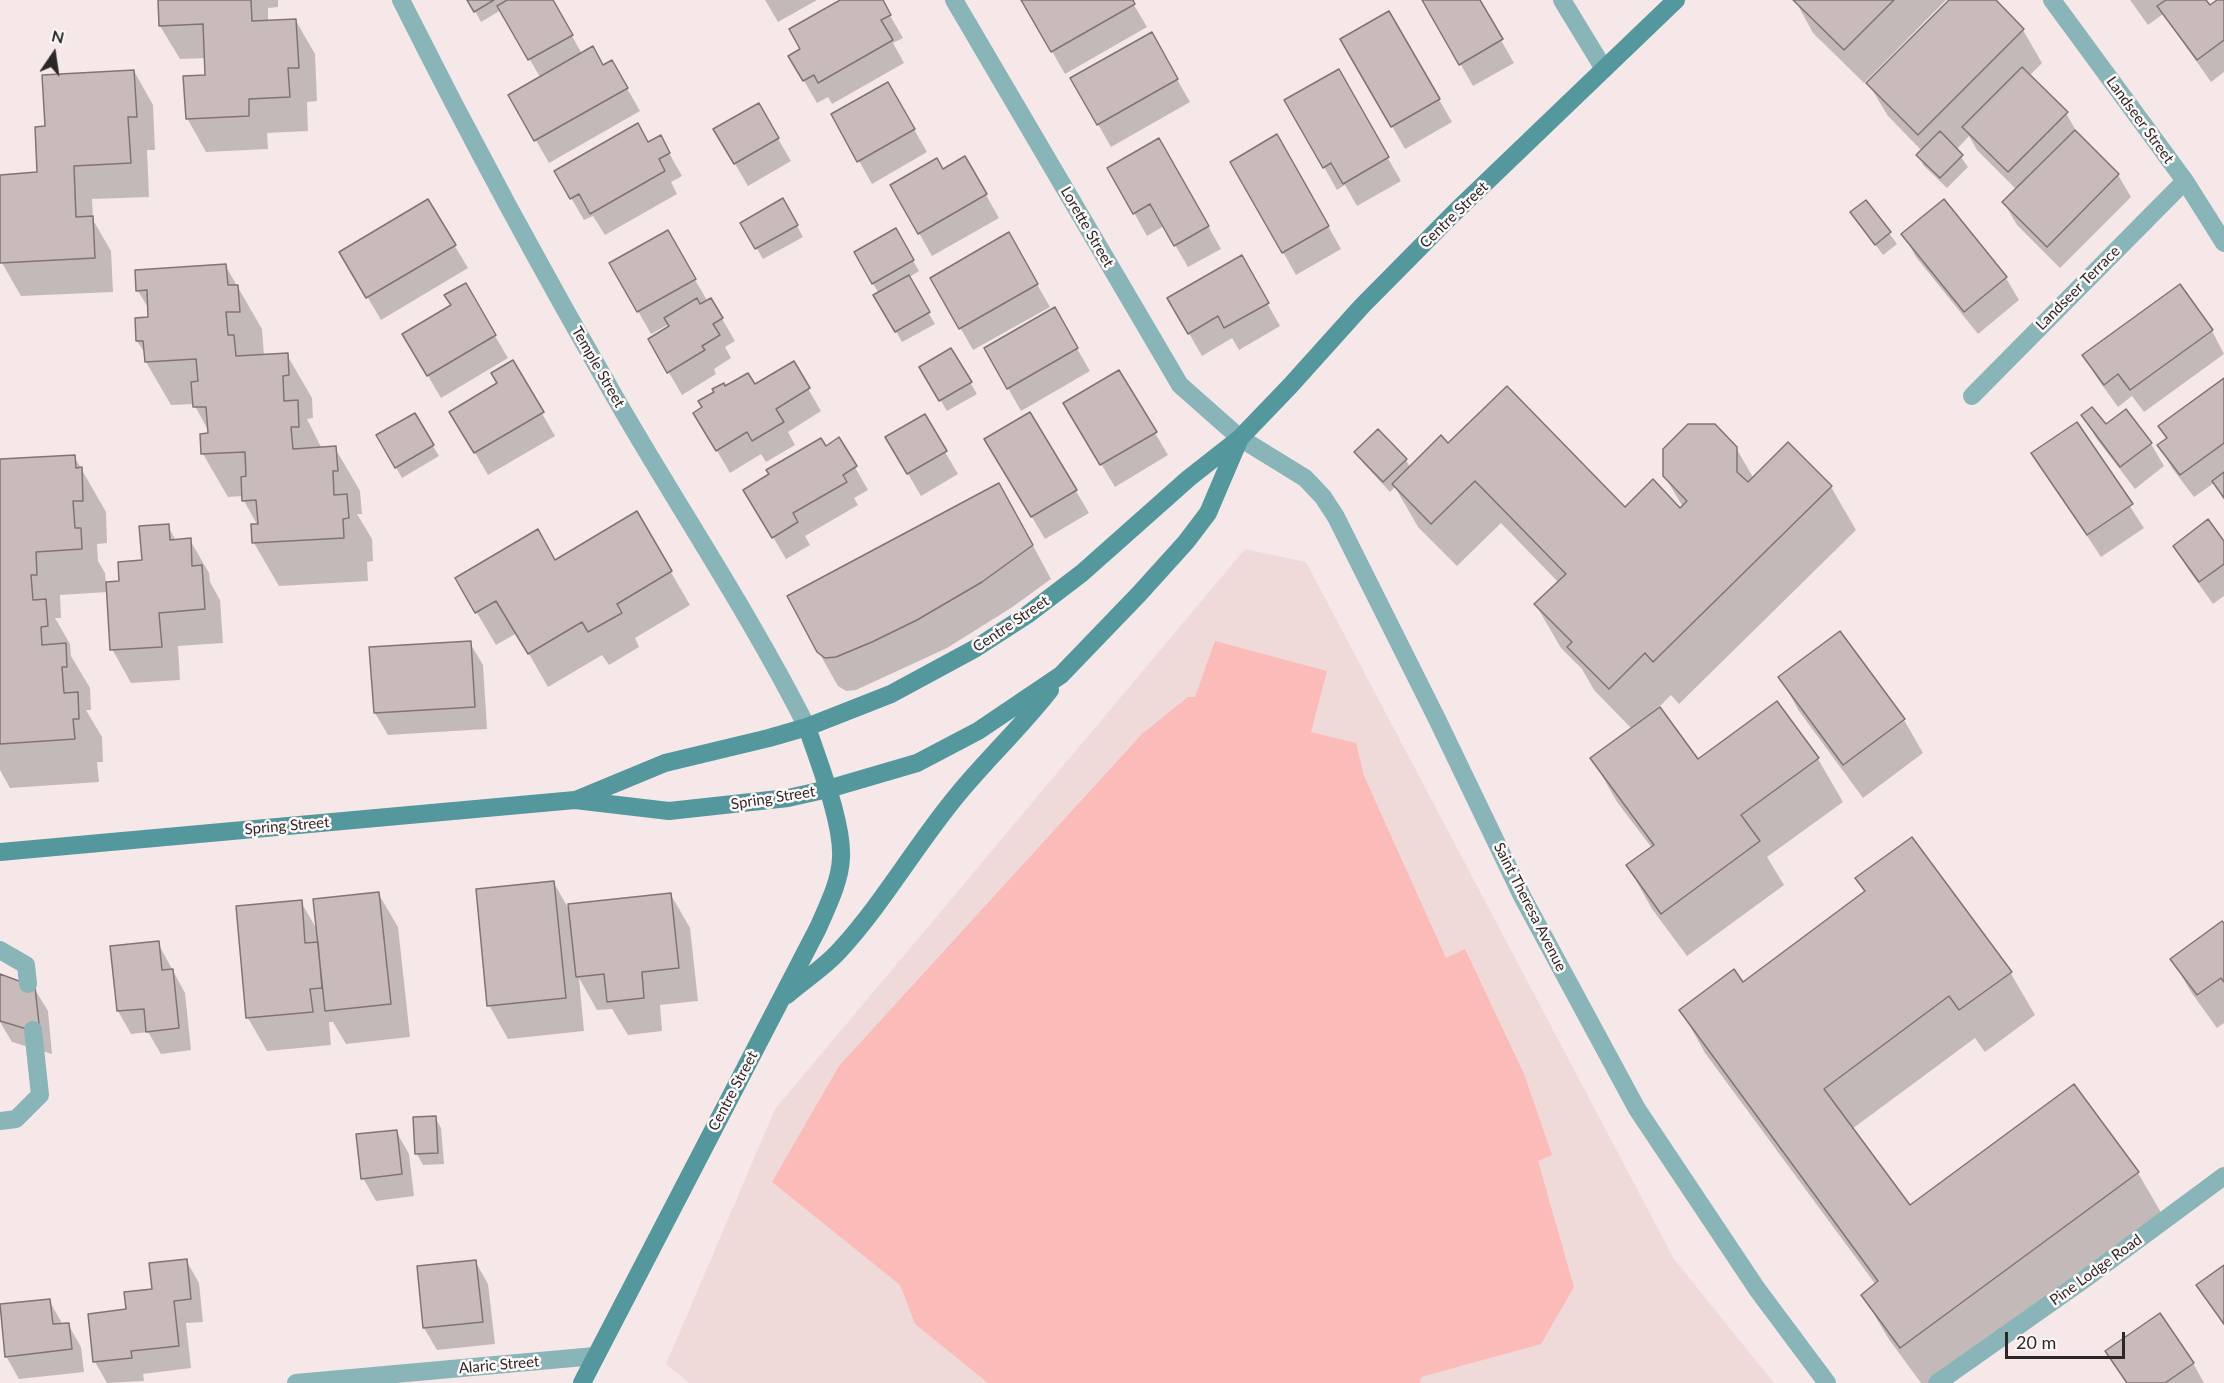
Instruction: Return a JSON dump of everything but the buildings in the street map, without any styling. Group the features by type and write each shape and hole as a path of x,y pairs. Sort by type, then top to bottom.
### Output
{"main road":[{"name":"Centre Street","path":"582,1383 818,928 836,880 841,858 839,835 828,789 807,727 891,694 976,648 1027,615 1082,573 1189,478 1240,438 1385,283 1676,0"},
{"name":"Centre Street","path":"828,789 918,763 978,731 1061,675 1139,594 1208,513 1240,438"},
{"path":"781,999 838,952 870,914 912,852 990,758 1028,719 1061,675"},
{"name":"Spring Street","path":"575,800 665,763 732,748 807,727"},
{"name":"Spring Street","path":"0,852 575,800 669,811 769,801 828,789"}],"street":[{"name":"Temple Street","path":"401,0 524,239 621,408 779,671 807,727"},
{"name":"Lorette Street","path":"954,0 1180,385 1240,438"},
{"path":"1562,0 1604,69"},
{"name":"Landseer Street","path":"2052,0 2185,181 2224,243"},
{"name":"Landseer Terrace","path":"1972,396 2185,181"},
{"name":"Saint Theresa Avenue","path":"1240,438 1305,478 1323,497 1336,517 1523,898 1636,1109 1757,1290 1827,1383"},
{"path":"0,950 26,965 28,984"},
{"path":"0,1121 16,1119 40,1095 33,1030"},
{"name":"Pine Lodge Road","path":"1937,1383 2082,1281 2224,1176"},
{"name":"Alaric Street","path":"296,1383 595,1356"}],"shaded area":[{"path":"1245,549 1306,562 1674,1259 1774,1383 689,1383 666,1364 775,1109"},
{"path":"1215,641 1327,671 1311,732 1356,743 1364,776 1446,958 1465,949 1524,1074 1552,1155 1538,1161 1574,1287 1541,1344 1421,1377 1420,1383 988,1383 915,1324 900,1285 772,1182 839,1066 1142,734 1188,697 1195,697"}]}
